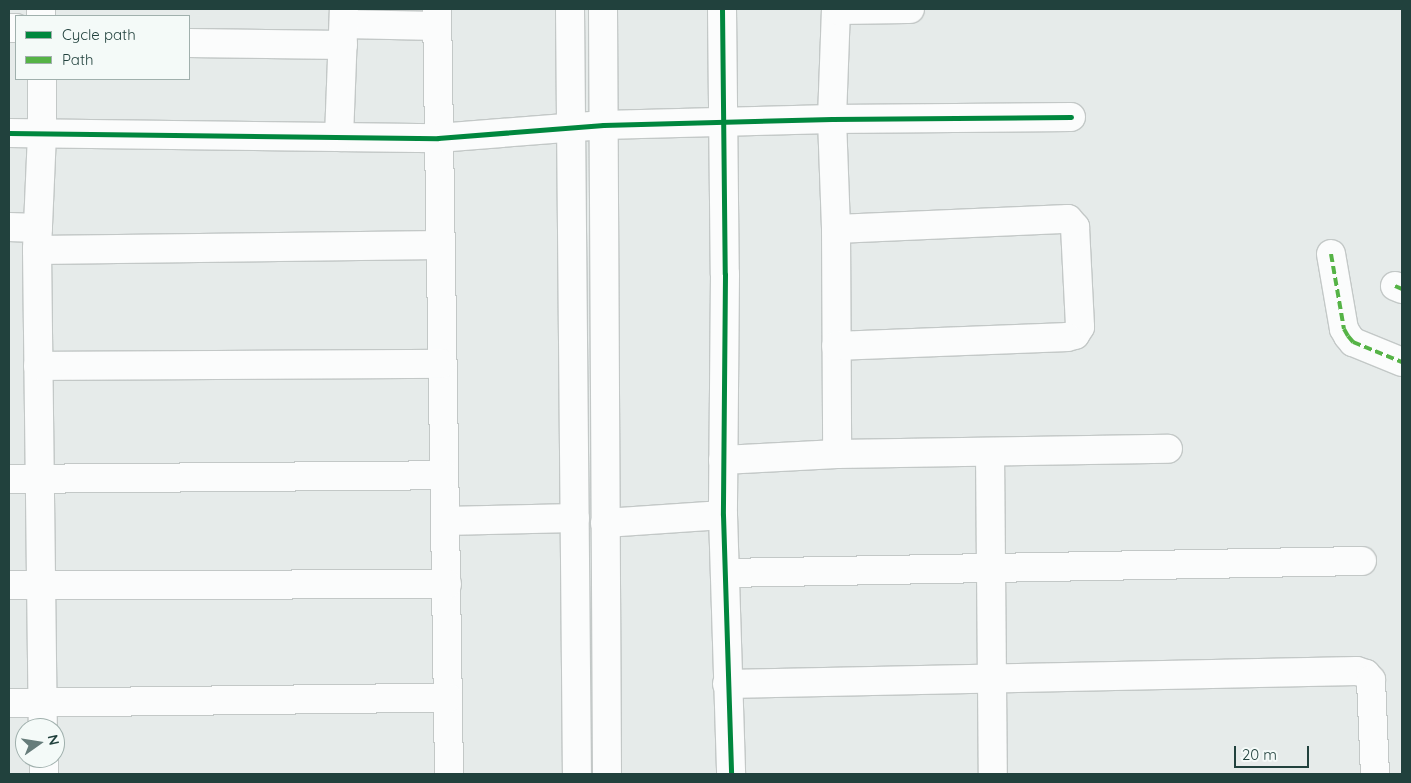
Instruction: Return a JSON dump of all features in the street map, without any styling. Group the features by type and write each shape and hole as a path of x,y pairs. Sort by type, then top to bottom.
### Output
{"street":[{"path":"570,9 576,774"},
{"path":"603,9 607,774"},
{"path":"722,9 725,274 723,515 731,774"},
{"path":"837,454 836,229 832,118 836,10 910,9"},
{"path":"190,43 437,18 449,774"},
{"path":"339,137 343,26"},
{"path":"42,80 38,239 38,366 43,715"},
{"path":"9,133 438,138 572,126 832,118 1071,117"},
{"path":"836,229 1068,219 1075,227 1080,327 1076,335 1067,337 836,346"},
{"path":"9,227 38,239 441,245"},
{"path":"1331,254 1344,328 1348,336 1353,342 1402,362"},
{"path":"38,366 442,364"},
{"path":"723,460 837,454 1168,449"},
{"path":"990,452 993,774"},
{"path":"9,479 444,475"},
{"path":"605,522 723,515"},
{"path":"445,521 575,518"},
{"path":"725,573 1362,561"},
{"path":"9,585 447,584"},
{"path":"727,684 1362,672 1371,680 1376,774"},
{"path":"9,703 43,715 448,698"}],"marked path":[{"path":"1331,254 1344,329 1348,336 1353,342 1402,362"},
{"path":"1395,286 1402,289"}],"cycle path":[{"path":"722,9 725,274 723,515 731,774"},
{"path":"9,133 438,138 603,125 832,119 1071,117"}]}
